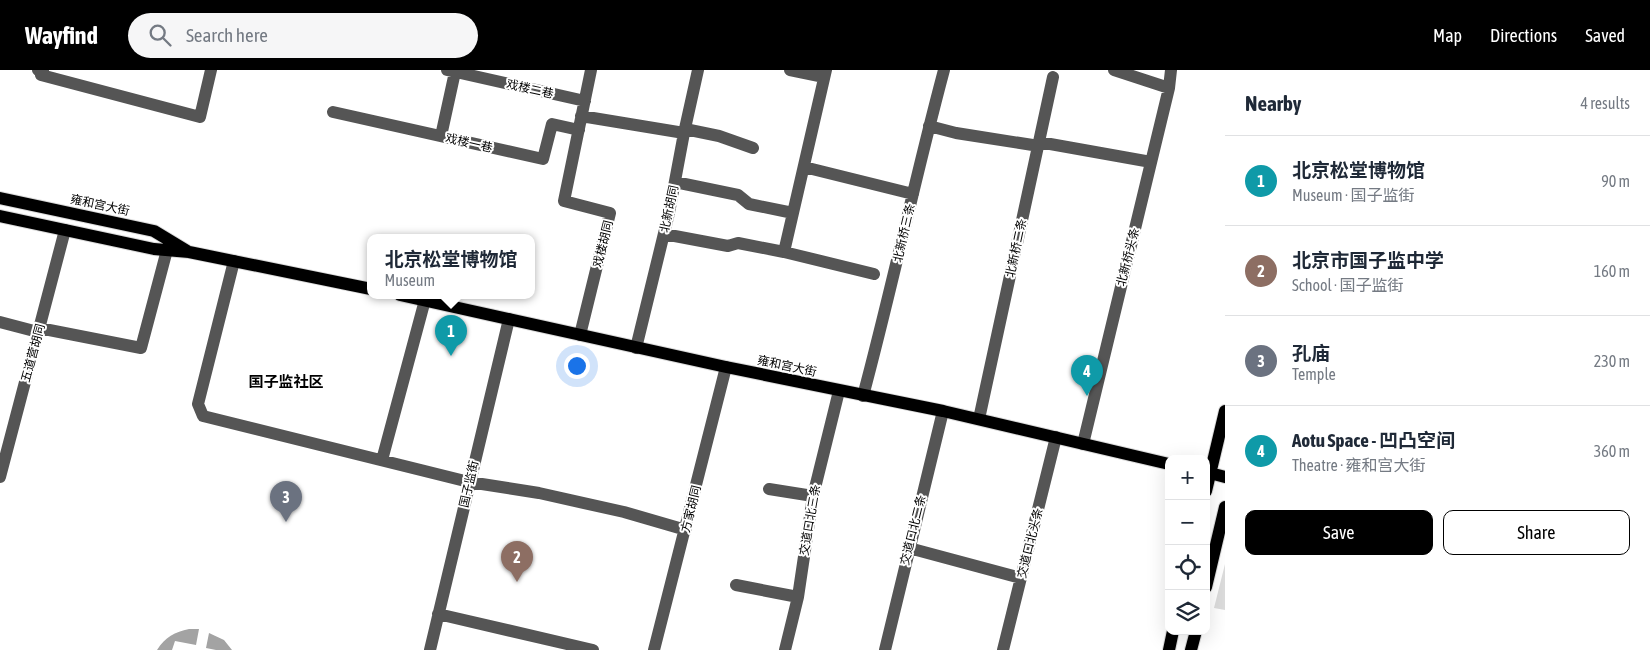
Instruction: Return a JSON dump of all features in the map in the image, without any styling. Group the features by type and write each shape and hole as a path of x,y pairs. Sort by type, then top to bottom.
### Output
{"main road":[{"name":"雍和宫大街","path":"0,198 154,231 189,252"},
{"name":"雍和宫大街","path":"0,216 154,249 189,252 367,288"},
{"name":"雍和宫大街","path":"420,299 636,348 979,419 1165,463"},
{"path":"1210,466 1225,410"},
{"path":"1210,473 1225,477"},
{"path":"1210,570 1225,507"},
{"path":"1169,650 1172,635"},
{"path":"1191,650 1195,635"}],"street":[{"path":"38,70 43,72 41,75 200,116 212,70"},
{"name":"戏楼胡同","path":"580,334 610,213 564,201 591,70"},
{"name":"北新胡同","path":"636,348 664,234 698,70"},
{"path":"784,252 825,74 790,70"},
{"name":"北新桥三条","path":"863,396 887,307 944,70"},
{"path":"1114,70 1169,88"},
{"name":"北新桥头条","path":"1083,444 1172,70"},
{"path":"441,136 451,71"},
{"name":"戏楼二巷","path":"451,71 585,100"},
{"name":"北新桥二条","path":"979,419 1053,77"},
{"name":"戏楼一巷","path":"333,112 543,159 552,124 579,130"},
{"path":"581,116 719,136 753,148"},
{"path":"929,126 956,133 1151,162"},
{"path":"804,167 913,194"},
{"path":"675,182 738,195 749,204 794,213"},
{"name":"五道营胡同","path":"0,477 65,230"},
{"path":"664,234 728,246 738,243 874,274"},
{"path":"0,322 141,348 167,250"},
{"path":"234,261 198,404 203,416 470,482 539,493 624,512 686,530"},
{"path":"382,460 425,300"},
{"name":"国子监街","path":"430,650 509,319"},
{"name":"方家胡同","path":"654,650 726,367"},
{"name":"交道口北三条","path":"785,650 798,597 813,496 839,391"},
{"name":"交道口北二条","path":"885,650 942,411"},
{"name":"交道口北头条","path":"1003,650 1056,437"},
{"path":"769,489 813,496"},
{"path":"908,548 1021,578"},
{"path":"736,585 798,597"},
{"path":"438,614 593,650"}],"shaded area":[{"path":"1225,564 1225,610 1214,608"},
{"path":"189,629 199,629 196,645 175,641 172,650 157,650 171,636"},
{"path":"209,633 224,640 232,650 206,648"}],"place":[{"name":"北京松堂博物馆","path":"451,356"},
{"name":"Aotu Space - 凹凸空间","path":"1087,396"},
{"name":"孔庙","path":"286,522"},
{"name":"北京市国子监中学","path":"517,582"}],"district":[{"name":"国子监社区","path":"286,382"}]}
